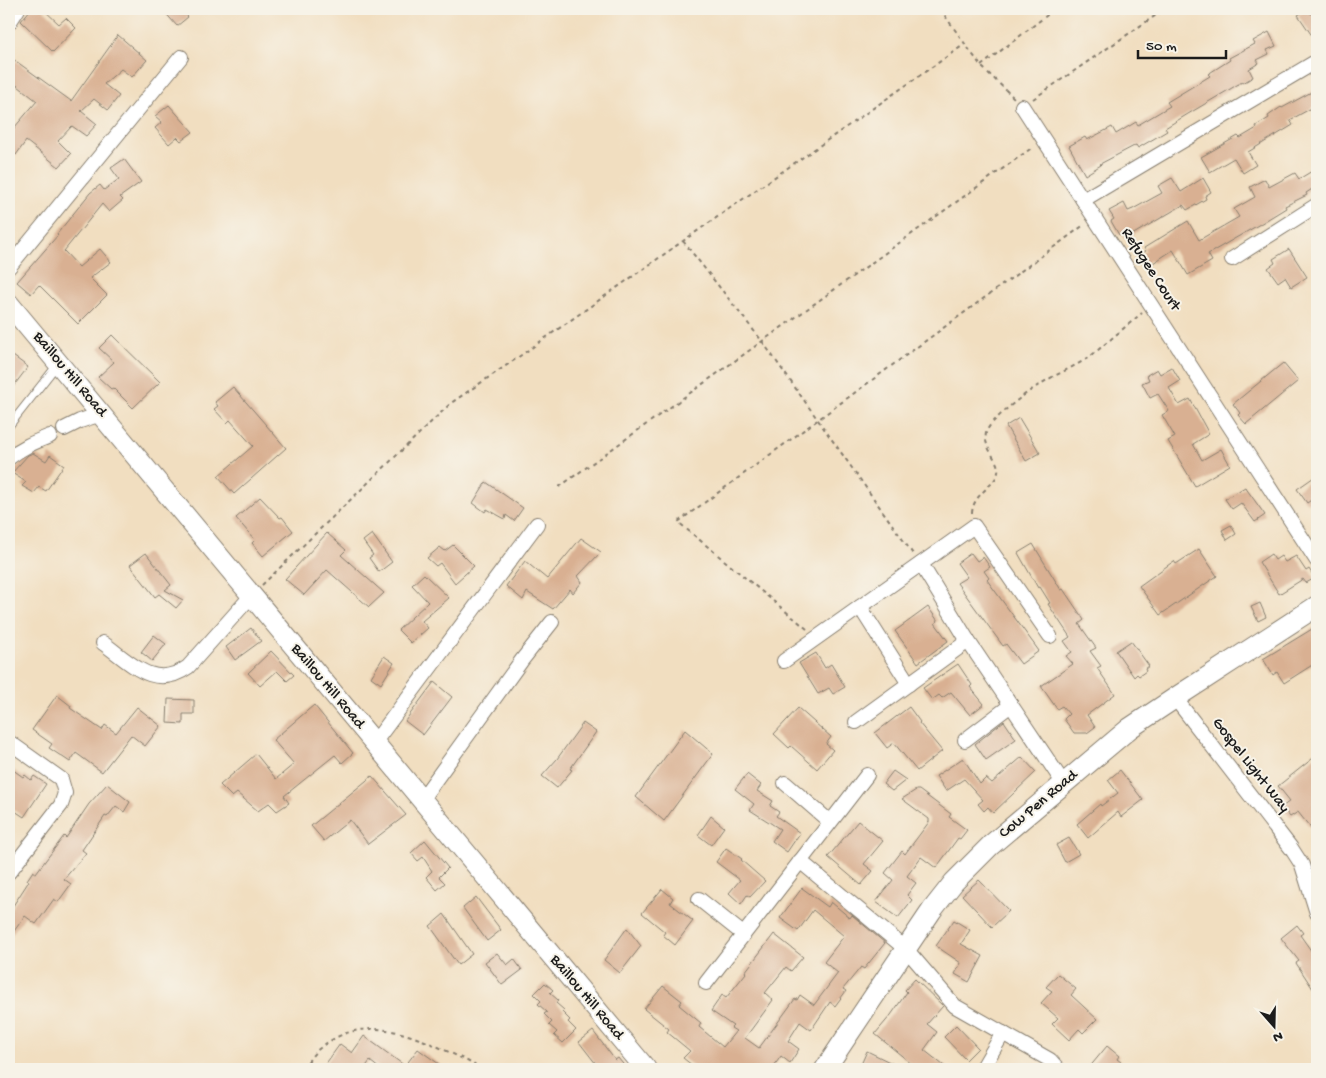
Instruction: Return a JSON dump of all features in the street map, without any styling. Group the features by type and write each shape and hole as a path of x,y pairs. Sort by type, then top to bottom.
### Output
{"main road":[{"name":"Baillou Hill Road","path":"9,304 646,1069"},
{"name":"Cow Pen Road","path":"825,1069 932,910 954,882 991,846 1130,728 1317,606"}],"street":[{"path":"9,23 18,9"},
{"path":"9,268 181,57"},
{"path":"1083,200 1317,61"},
{"name":"Refugee Court","path":"1022,106 1317,561"},
{"path":"1232,259 1317,205"},
{"path":"9,458 29,444 50,436 50,432 54,427 61,426 64,429 101,414"},
{"path":"374,743 537,524"},
{"path":"784,661 974,526 1050,636"},
{"path":"921,564 968,641 1064,784"},
{"path":"104,643 138,669 154,676 166,677 178,674 188,666 252,595"},
{"path":"860,608 909,684"},
{"path":"421,800 522,660 552,622"},
{"path":"856,722 968,641"},
{"name":"Gospel Light Way","path":"1175,698 1291,848 1302,865 1317,913"},
{"path":"965,740 1011,705"},
{"path":"9,742 61,779 65,793 61,805 9,872"},
{"path":"706,983 867,775"},
{"path":"785,783 830,822"},
{"path":"800,861 906,949 955,1006 1050,1060 1058,1069"},
{"path":"699,898 743,934"},
{"path":"982,1069 1003,1033"}],"lane":[{"path":"9,426 59,363"}],"path":[{"path":"940,9 981,66 1022,106 1165,9"},
{"path":"981,66 1055,9"},
{"path":"252,595 450,403 518,358 965,44"},
{"path":"559,487 1044,139"},
{"path":"817,638 678,522 1094,218"},
{"path":"683,241 762,341 921,564"},
{"path":"974,526 972,508 980,494 994,480 998,472 998,467 987,447 987,430 1007,408 1041,383 1090,356 1151,305"},
{"path":"304,1069 318,1049 343,1033 376,1028 424,1040 480,1069"}],"building":[{"path":"31,9 43,9 59,24 66,18 76,28 53,52 21,21"},
{"path":"162,9 180,9 188,17 177,26"},
{"path":"1308,9 1311,14 1317,10 1317,43 1298,15"},
{"path":"1269,32 1276,46 1267,50 1269,54 1257,60 1259,63 1249,69 1253,77 1165,128 1167,131 1138,148 1136,145 1100,164 1085,175 1069,146 1085,137 1087,140 1112,127 1116,134 1136,122 1138,125 1170,106 1167,102 1210,76 1208,74 1230,60 1229,58 1255,44 1253,41"},
{"path":"118,35 147,60 132,77 121,69 104,84 119,96 108,110 94,99 81,111 97,124 86,136 72,126 58,141 71,154 59,167 26,141 16,155 9,150 9,124 14,128 37,101 9,79 9,64 13,59 71,101"},
{"path":"1317,89 1317,105 1290,120 1293,125 1248,152 1256,165 1243,173 1234,158 1210,172 1201,157 1238,136 1240,138 1257,128 1256,126 1281,107"},
{"path":"169,105 193,132 181,141 177,137 169,144 155,128 162,122 155,116"},
{"path":"124,159 141,182 120,197 123,200 109,212 102,204 64,251 79,267 100,249 111,262 90,278 107,295 78,324 39,285 31,294 17,282 58,235 90,193 100,185 104,190 119,179 111,168"},
{"path":"1317,168 1317,186 1306,193 1307,195 1285,206 1286,208 1208,254 1212,261 1188,275 1173,250 1153,263 1151,260 1145,264 1139,255 1146,251 1144,248 1188,221 1199,240 1239,217 1234,209 1255,197 1250,187 1265,179 1269,187 1295,173 1299,179"},
{"path":"1172,178 1181,192 1203,178 1211,192 1205,196 1206,199 1187,210 1183,205 1125,239 1122,233 1119,235 1111,221 1114,219 1109,211 1124,203 1128,211 1133,209 1162,193 1158,186"},
{"path":"1289,249 1307,277 1291,287 1285,277 1278,282 1268,268 1275,263 1273,259"},
{"path":"112,335 160,382 133,408 113,388 111,389 98,377 114,362 99,348"},
{"path":"13,356 28,367 9,392 9,362"},
{"path":"1283,363 1298,381 1246,424 1238,415 1240,413 1233,404"},
{"path":"1172,367 1180,381 1169,388 1179,405 1190,399 1209,434 1193,444 1202,460 1221,449 1230,465 1195,486 1168,441 1175,437 1162,415 1169,411 1158,394 1150,398 1142,383 1149,380 1147,375 1157,369 1160,374"},
{"path":"233,387 286,448 234,494 218,476 253,446 230,420 227,423 214,409 218,406 215,402"},
{"path":"1019,418 1040,453 1026,461 1006,426"},
{"path":"33,453 46,461 50,455 64,465 46,491 39,487 34,493 22,486 26,482 12,473 28,455"},
{"path":"1317,475 1317,496 1307,503 1297,489"},
{"path":"486,482 523,508 514,521 506,515 505,519 487,509 485,512 473,503"},
{"path":"1245,487 1265,515 1255,522 1241,503 1232,509 1225,499"},
{"path":"260,497 280,518 282,517 293,531 263,556 252,543 255,540 236,518"},
{"path":"1231,525 1236,534 1227,540 1222,530"},
{"path":"327,533 346,550 341,555 384,593 369,607 327,570 304,595 285,579"},
{"path":"372,534 392,562 379,572 369,558 373,555 363,541"},
{"path":"581,538 601,552 578,576 582,582 573,593 570,589 553,609 527,592 523,600 506,586 525,561 547,579"},
{"path":"1033,544 1061,590 1063,589 1084,620 1079,624 1096,648 1090,651 1101,666 1097,668 1115,694 1087,715 1095,727 1087,733 1074,733 1064,719 1069,714 1062,706 1057,709 1041,686 1073,664 1066,656 1072,652 1064,641 1070,637 1018,553"},
{"path":"453,545 474,566 455,583 440,563 436,566 427,558 440,547 445,551"},
{"path":"1199,549 1217,576 1160,615 1139,586 1174,561 1176,564"},
{"path":"146,553 171,585 165,590 183,600 176,608 159,594 155,597 130,565"},
{"path":"971,553 977,561 983,557 990,567 984,571 989,578 987,580 1039,651 1021,664 1006,644 1003,646 957,583 967,577 957,563"},
{"path":"1271,554 1275,560 1281,556 1285,562 1296,556 1306,571 1309,569 1315,578 1306,583 1303,579 1279,594 1259,562"},
{"path":"424,574 449,598 422,621 428,628 411,643 398,630 428,602 412,585"},
{"path":"1260,603 1266,617 1258,621 1251,607"},
{"path":"928,607 938,621 935,623 948,641 918,663 895,631"},
{"path":"1317,626 1317,662 1284,683 1277,672 1273,675 1263,659"},
{"path":"251,628 261,641 235,660 226,647"},
{"path":"154,635 166,644 152,661 141,652"},
{"path":"1131,641 1149,666 1145,669 1146,671 1134,677 1116,651"},
{"path":"271,651 294,675 287,681 277,671 260,686 248,673"},
{"path":"816,653 825,668 831,664 845,687 833,694 829,688 818,694 799,663"},
{"path":"384,656 394,663 381,684 371,677"},
{"path":"958,664 972,685 970,687 984,704 970,715 951,692 942,698 939,695 932,700 923,688"},
{"path":"434,682 452,697 423,735 405,721"},
{"path":"57,695 71,706 70,708 102,730 105,725 116,733 137,707 161,726 145,746 131,735 102,772 76,753 70,762 49,748 52,744 32,730"},
{"path":"168,699 194,700 194,714 183,714 183,724 167,723"},
{"path":"314,705 353,753 342,763 335,755 284,796 289,803 277,811 269,803 258,811 237,793 232,797 220,785 256,754 276,779 294,764 273,740"},
{"path":"909,707 919,723 942,751 917,771 894,743 887,748 875,733"},
{"path":"798,708 831,737 826,744 833,750 817,769 774,734"},
{"path":"1004,721 1016,739 986,760 975,744"},
{"path":"583,723 596,732 570,769 572,770 557,788 542,776"},
{"path":"685,730 713,754 664,821 636,797"},
{"path":"1317,755 1317,836 1298,812 1290,817 1282,807 1290,801 1278,786"},
{"path":"1022,757 1036,772 993,813 988,807 984,811 978,804 983,800 964,779 946,791 936,776 963,758 980,784 986,778 992,783"},
{"path":"9,767 23,777 25,775 31,780 34,776 46,784 24,817 9,807"},
{"path":"1120,770 1143,800 1121,817 1118,812 1088,838 1077,824 1100,804 1101,806 1118,793 1108,780"},
{"path":"893,771 906,780 892,791 883,784"},
{"path":"747,774 761,785 757,791 773,801 770,806 779,812 776,816 800,833 787,852 772,841 780,829 750,810 754,804 735,789"},
{"path":"372,776 406,815 368,844 350,820 324,841 311,826"},
{"path":"107,784 130,802 124,812 116,806 107,817 105,816 82,850 86,853 64,879 71,884 58,902 54,899 36,924 25,916 9,938 9,912 29,881 27,880 33,871 36,873 64,836 66,838 89,804"},
{"path":"919,790 951,814 949,817 967,830 960,839 958,838 936,868 921,857 907,876 916,883 907,895 912,900 898,918 876,902 893,880 885,873 902,851 905,854 929,822 929,819 902,799"},
{"path":"711,816 724,827 711,845 698,835"},
{"path":"858,821 883,841 864,864 873,871 861,885 828,857"},
{"path":"1069,838 1079,854 1065,862 1056,845"},
{"path":"425,840 448,868 439,877 445,883 437,890 426,877 432,871 423,857 418,861 411,853"},
{"path":"726,848 742,859 765,881 750,897 747,895 741,904 729,893 740,880 716,862"},
{"path":"979,880 1009,911 992,927 962,895"},
{"path":"802,888 828,907 831,902 850,918 852,915 885,943 864,969 861,967 843,989 846,991 835,1006 830,1002 811,1030 800,1022 788,1041 799,1049 790,1063 781,1056 772,1069 697,1069 683,1058 690,1051 667,1032 669,1029 644,1009 663,986 682,1001 679,1005 701,1023 699,1027 723,1047 736,1031 731,1028 733,1026 711,1011 722,995 726,998 774,934 803,957 791,971 786,967 765,993 773,1000 745,1038 759,1048 795,999 797,1000 800,995 814,1005 838,973 824,962 844,936 813,910 798,931 780,918"},
{"path":"662,889 673,898 670,903 693,921 675,945 663,935 665,932 642,913"},
{"path":"476,897 501,930 487,941 463,908"},
{"path":"444,914 472,954 458,965 430,926"},
{"path":"954,920 970,930 961,944 983,956 969,982 955,974 961,963 936,946"},
{"path":"1297,925 1303,933 1300,935 1317,959 1317,995 1296,963 1299,961 1281,938"},
{"path":"627,928 641,946 620,973 604,960"},
{"path":"497,953 507,965 514,959 522,970 502,985 485,962"},
{"path":"1058,974 1076,989 1071,995 1097,1019 1083,1033 1079,1029 1069,1040 1052,1024 1058,1018 1041,1003 1052,991 1046,987"},
{"path":"915,979 943,1006 927,1024 937,1032 924,1050 948,1069 918,1069 875,1034 891,1015 907,992 905,990"},
{"path":"545,983 553,990 550,993 558,1000 556,1003 564,1010 562,1012 570,1020 568,1022 576,1030 563,1043 554,1035 557,1032 549,1025 552,1022 544,1014 547,1012 538,1004 541,1001 534,994"},
{"path":"956,1025 978,1048 966,1060 944,1037"},
{"path":"593,1031 615,1060 618,1058 627,1069 600,1069 579,1042"},
{"path":"364,1036 405,1066 418,1049 446,1069 380,1069 370,1061 364,1069 322,1069 340,1044 352,1053"},
{"path":"1107,1046 1119,1056 1117,1059 1130,1069 1088,1069"},
{"path":"867,1051 904,1069 859,1069"}]}
